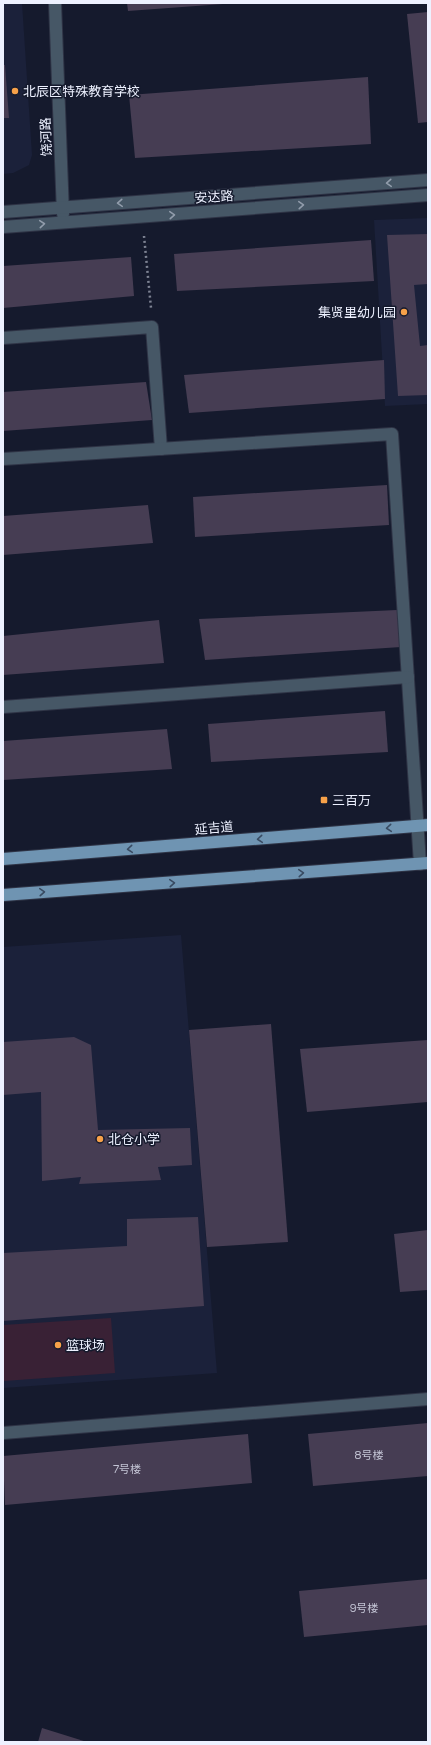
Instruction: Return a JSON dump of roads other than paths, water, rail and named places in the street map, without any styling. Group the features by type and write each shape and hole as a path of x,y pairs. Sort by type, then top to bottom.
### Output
{"main road":[{"name":"延吉道","path":"3,859 423,826"},
{"path":"3,895 424,863"}],"street":[{"name":"饶河路","path":"55,3 64,223"},
{"name":"安达路","path":"3,212 428,180"},
{"name":"安达路","path":"3,227 428,195"},
{"path":"3,338 152,327 161,449"},
{"path":"3,459 392,434 408,677 423,826 424,863"},
{"path":"3,707 408,677"},
{"path":"3,1433 428,1398"}],"place":[{"name":"北辰区特殊教育学校","path":"15,91"},
{"name":"集贤里幼儿园","path":"404,312"},
{"name":"三百万","path":"324,800"},
{"name":"北仓小学","path":"100,1139"},
{"name":"篮球场","path":"58,1345"}]}
